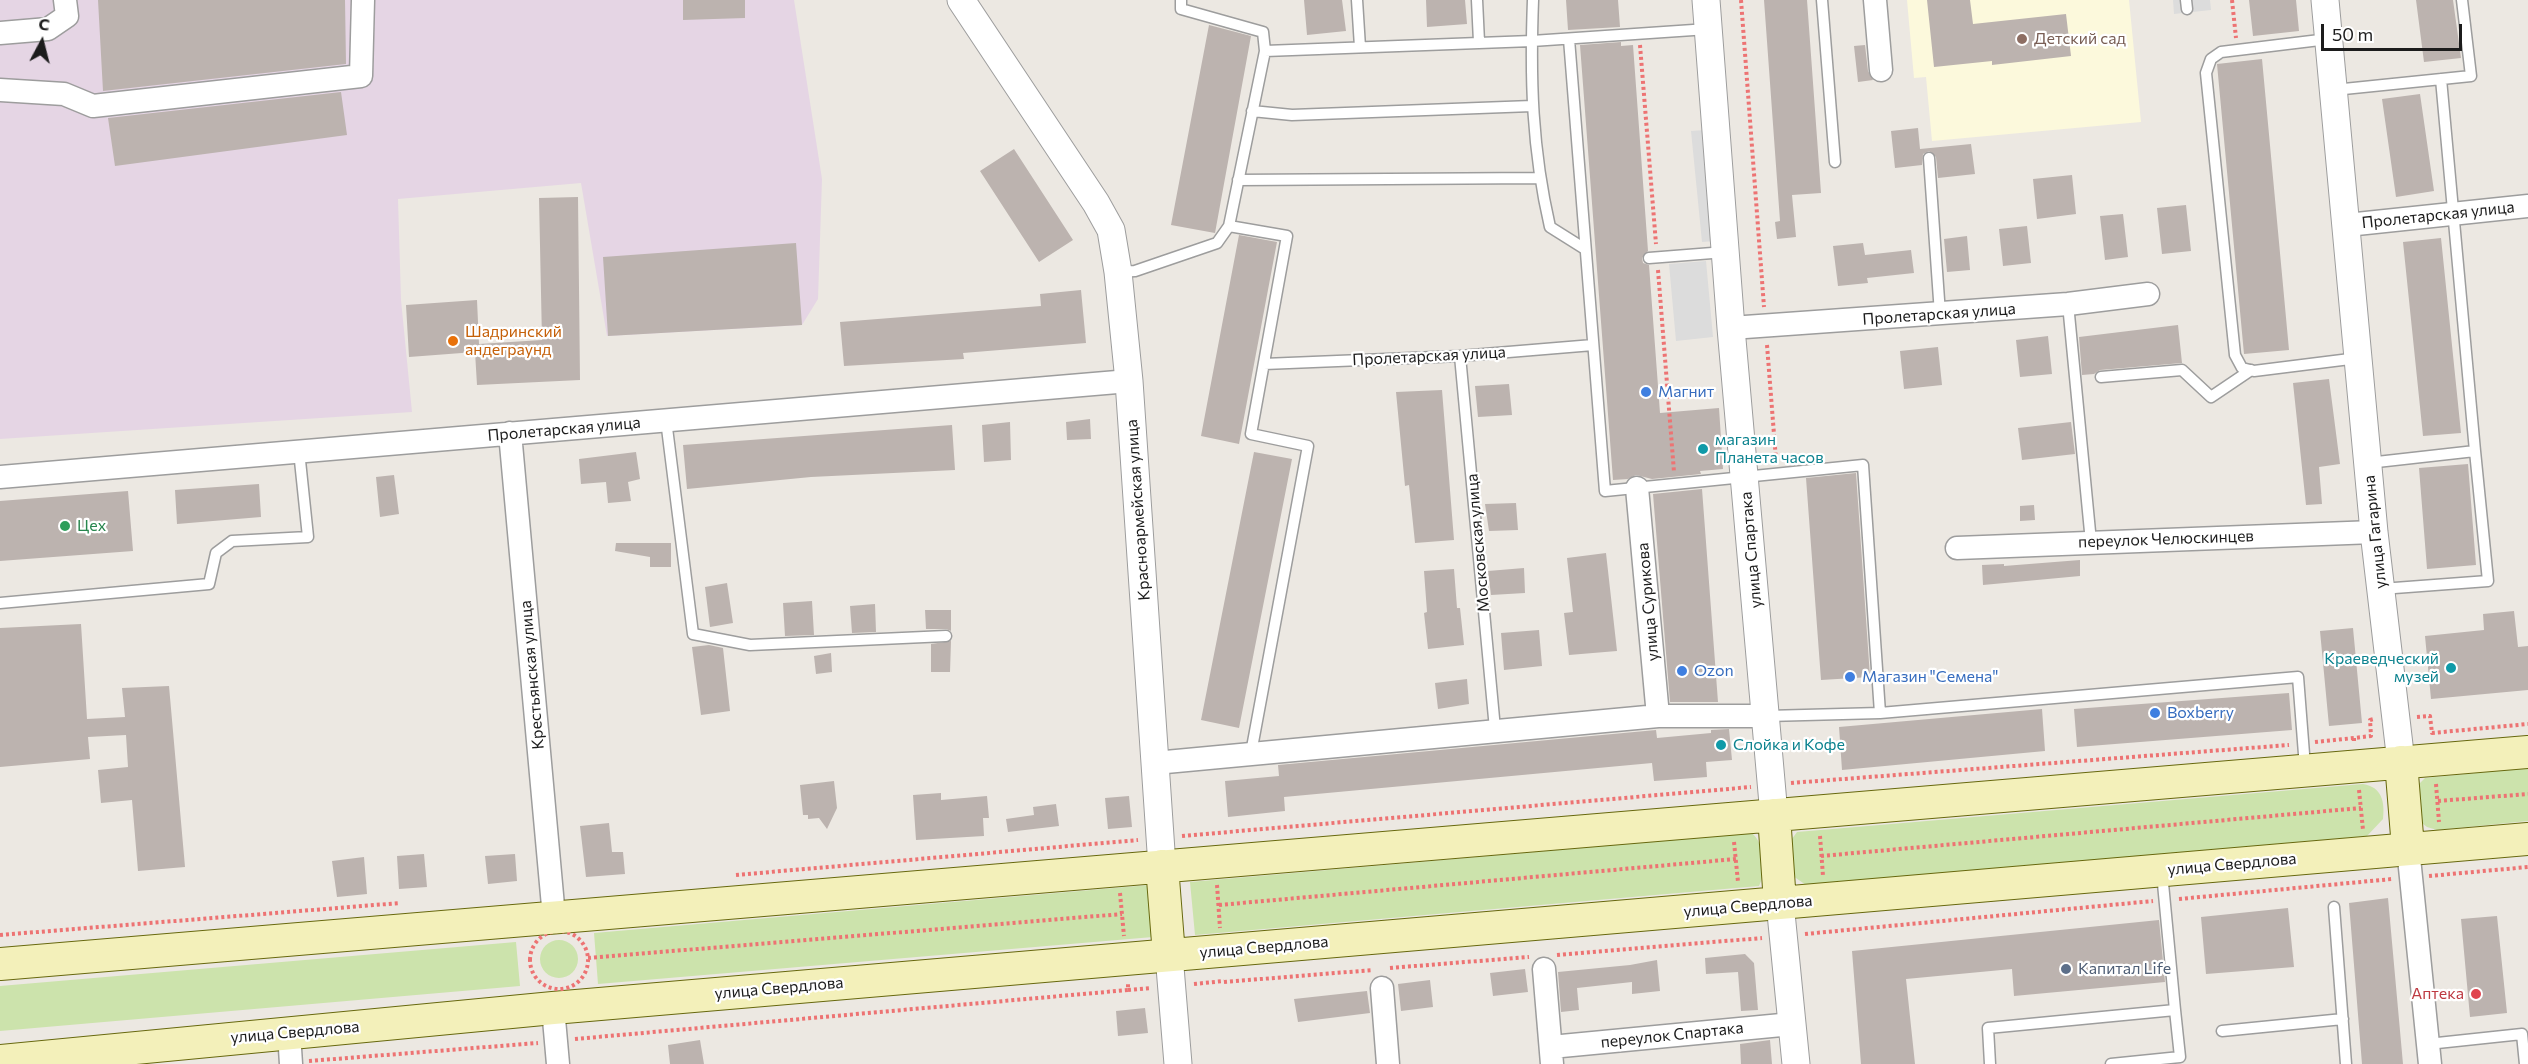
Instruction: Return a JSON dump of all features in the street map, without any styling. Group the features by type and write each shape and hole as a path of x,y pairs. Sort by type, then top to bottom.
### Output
{"main road":[{"path":"0,964 1162,866 1731,803 1774,815 1816,796 2306,770 2402,762 2433,746 2528,752"},
{"name":"улица Гагарина","path":"2402,762 2410,863"},
{"name":"улица Спартака","path":"1774,815 1780,903"},
{"name":"улица Свердлова","path":"0,1061 553,1008 2162,870 2410,863 2443,860 2528,839"},
{"name":"Красноармейская улица","path":"1162,866 1169,955"}],"street":[{"path":"0,33 48,29 67,16 65,0"},
{"path":"0,90 64,94 93,106 361,76 363,0"},
{"name":"Красноармейская улица","path":"961,0 1096,203 1111,230 1118,272 1129,381 1162,866"},
{"name":"улица Спартака","path":"1706,0 1731,328 1774,815"},
{"path":"1875,0 1881,70"},
{"name":"улица Гагарина","path":"2325,0 2374,532 2402,762"},
{"name":"Пролетарская улица","path":"2347,225 2528,206"},
{"name":"Пролетарская улица","path":"1731,328 2068,304 2148,294"},
{"name":"Пролетарская улица","path":"0,477 1129,381"},
{"name":"Крестьянская улица","path":"510,433 554,917"},
{"name":"улица Сурикова","path":"1637,488 1659,716"},
{"name":"переулок Челюскинцев","path":"1957,548 2374,532"},
{"path":"1155,763 1495,729 1659,716 1765,716"},
{"name":"улица Гагарина","path":"2410,863 2429,1054"},
{"name":"улица Спартака","path":"1780,903 1796,1064"},
{"name":"Красноармейская улица","path":"1169,955 1178,1064"},
{"path":"1545,969 1551,1056"},
{"path":"1382,988 1388,1064"},
{"path":"553,1008 558,1064"},
{"name":"переулок Спартака","path":"1551,1056 1792,1024"},
{"path":"289,1033 291,1064"}],"lane":[{"path":"1118,272 1135,271 1217,243 1229,226 1264,51 1263,32 1181,9 1181,0"},
{"path":"1357,0 1360,47"},
{"path":"1477,0 1479,42"},
{"path":"1533,0 1532,106 1539,178 1550,227 1585,249"},
{"path":"1822,0 1835,162"},
{"path":"2334,90 2471,76 2462,0"},
{"path":"1264,51 1532,41 1708,29"},
{"path":"1569,39 1585,249 1591,262 1593,345 1605,491 1863,465 1880,713"},
{"path":"2329,39 2221,52 2211,59 2206,73 2235,355 2242,368 2251,370 2358,358"},
{"path":"2381,589 2488,581 2441,79"},
{"path":"1252,111 1292,115 1532,106"},
{"path":"1929,158 1940,314"},
{"path":"1238,180 1539,178"},
{"path":"1229,226 1287,236 1251,434 1308,446 1251,753"},
{"path":"1649,258 1725,252"},
{"path":"2068,304 2091,542"},
{"name":"Пролетарская улица","path":"1264,364 1461,356 1593,345"},
{"name":"Московская улица","path":"1461,356 1495,729"},
{"path":"2101,377 2182,370 2211,397 2251,370"},
{"path":"666,420 693,634 750,645 946,636"},
{"path":"2368,463 2475,451"},
{"path":"0,603 208,584 216,553 232,541 308,537 299,452"},
{"path":"1765,716 1880,713 2298,677 2306,770"},
{"path":"2111,1064 2180,1057 2162,870"},
{"path":"2334,907 2346,1064"},
{"path":"1990,1064 1988,1028 2175,1010"},
{"path":"2222,1031 2343,1019"},
{"path":"2429,1054 2525,1029 2525,1064"}],"path":[{"path":"1741,0 1777,474"},
{"path":"2232,0 2237,50"},
{"path":"2433,746 2443,860"},
{"path":"2438,801 2528,794"},
{"path":"1816,796 1828,932"},
{"path":"1731,803 1742,940"},
{"path":"1821,856 2361,808"},
{"path":"1219,905 1736,859"},
{"path":"2367,882 2410,863 2443,860 2528,867"},
{"path":"588,958 1122,914"},
{"path":"555,931 574,935 582,941 588,958 587,969 583,977 568,989 558,990 540,983 530,967 530,957 538,939 555,931"}],"shaded area":[{"path":"0,0 794,0 822,179 818,299 802,325 607,336 581,183 398,199 401,300 412,412 0,439"},
{"name":"Детский сад","path":"1907,0 2129,0 2141,122 1932,141 1926,77 1914,78"},
{"path":"2173,0 2210,0 2211,10 2174,14"},
{"path":"1705,130 1715,241 1702,242 1691,131"},
{"path":"1706,261 1713,337 1676,341 1669,264"}],"green space":[{"path":"2528,768 2528,821 2437,830 2427,827 2418,820 2415,788 2425,778"},
{"path":"2363,784 2374,788 2383,801 2383,819 2367,836 1806,885 1793,876 1789,843 1797,832"},
{"path":"1752,833 1760,844 1763,858 1762,880 1759,886 1195,935 1190,882"},
{"path":"1149,885 1153,937 598,984 594,933"},
{"path":"559,940 572,946 578,959 572,972 559,978 546,972 540,959 546,946"},
{"path":"516,942 520,986 0,1031 0,986"}],"building":[{"path":"98,0 345,0 346,64 103,91"},
{"path":"683,0 745,0 745,18 683,20"},
{"path":"1304,0 1342,0 1346,31 1307,35"},
{"path":"1426,0 1465,0 1467,24 1427,27"},
{"path":"1566,0 1618,0 1620,27 1568,30"},
{"path":"1764,0 1807,0 1821,193 1792,195 1796,237 1777,239 1775,222 1780,221"},
{"path":"1927,0 1970,0 1973,24 2066,14 2071,56 1992,65 1992,61 1934,67"},
{"path":"2249,0 2296,0 2299,31 2253,36"},
{"path":"2416,0 2453,0 2461,58 2424,62"},
{"path":"1209,25 1251,36 1215,233 1171,225"},
{"path":"1621,42 1621,46 1633,45 1648,251 1642,258 1643,263 1649,265 1660,413 1719,408 1723,469 1700,471 1701,474 1652,479 1636,475 1628,479 1613,480 1580,45"},
{"path":"1865,45 1868,71 1873,80 1858,82 1854,46"},
{"path":"2262,59 2289,350 2244,354 2217,64"},
{"path":"341,92 347,135 115,166 108,118"},
{"path":"2420,94 2434,191 2396,197 2382,99"},
{"path":"1918,128 1920,149 1971,144 1975,174 1938,178 1936,157 1929,151 1923,154 1922,165 1895,168 1891,131"},
{"path":"1014,149 1073,240 1039,262 980,171"},
{"path":"2072,175 2076,214 2037,219 2033,179"},
{"path":"578,197 580,380 477,385 475,352 409,357 406,305 477,300 479,344 542,340 539,198"},
{"path":"2186,205 2191,251 2162,254 2157,208"},
{"path":"2123,214 2128,257 2105,260 2100,216"},
{"path":"2027,226 2031,263 2003,266 1999,229"},
{"path":"1239,235 1277,242 1239,444 1201,436"},
{"path":"1967,236 1970,270 1947,272 1944,239"},
{"path":"2441,238 2461,433 2423,436 2403,242"},
{"path":"796,243 802,325 608,336 603,257"},
{"path":"1863,243 1865,255 1911,250 1914,273 1867,278 1868,283 1838,286 1833,246"},
{"path":"1081,290 1086,343 963,353 964,359 844,366 840,322 1041,306 1040,294"},
{"path":"2178,325 2182,363 2100,370 2094,374 2082,375 2079,337"},
{"path":"2048,336 2052,374 2020,377 2016,340"},
{"path":"1938,347 1942,385 1904,389 1900,351"},
{"path":"2329,379 2340,464 2319,467 2322,504 2306,505 2293,383"},
{"path":"1509,384 1512,415 1478,417 1475,386"},
{"path":"1442,390 1454,540 1415,543 1409,485 1405,486 1396,392"},
{"path":"1090,419 1091,439 1067,440 1066,422"},
{"path":"1010,422 1011,460 984,462 982,425"},
{"path":"2071,422 2075,454 2022,460 2018,428"},
{"path":"952,425 955,470 811,477 687,489 683,445"},
{"path":"636,452 640,479 628,482 631,501 608,503 606,482 581,484 579,459"},
{"path":"1254,452 1292,459 1239,728 1201,720"},
{"path":"2468,464 2476,565 2427,569 2419,468"},
{"path":"1856,473 1870,677 1821,680 1806,478"},
{"path":"394,475 399,514 380,517 376,477"},
{"path":"259,484 261,517 177,524 175,490"},
{"path":"1702,489 1718,702 1670,702 1653,494"},
{"name":"Цех","path":"128,491 133,551 0,561 0,501"},
{"path":"1516,503 1518,530 1489,531 1485,504"},
{"path":"2034,505 2035,520 2020,521 2020,506"},
{"path":"616,543 671,543 671,567 650,567 650,557 615,551"},
{"path":"1606,553 1617,651 1569,655 1564,613 1573,612 1567,558"},
{"path":"2080,560 2080,576 1983,585 1982,565 2004,564 2004,566"},
{"path":"1524,568 1525,593 1491,595 1488,571"},
{"path":"1454,569 1457,608 1460,608 1464,645 1428,649 1424,613 1427,612 1424,571"},
{"path":"727,583 733,623 710,627 705,587"},
{"path":"812,601 814,635 785,636 783,603"},
{"path":"875,604 876,632 852,633 850,606"},
{"path":"925,610 951,610 951,631 926,629"},
{"path":"2514,611 2518,647 2528,646 2528,690 2431,699 2425,636 2484,630 2483,614"},
{"path":"81,624 87,719 125,717 122,688 169,686 185,867 138,871 132,800 101,803 98,770 128,767 126,735 88,737 90,759 0,767 0,628"},
{"path":"2353,628 2362,723 2329,726 2320,631"},
{"path":"1539,630 1542,666 1504,670 1501,633"},
{"path":"951,641 950,672 931,672 931,644"},
{"path":"709,645 723,648 730,711 701,715 692,647"},
{"path":"831,653 832,672 816,674 814,656"},
{"path":"1467,679 1469,704 1438,709 1435,683"},
{"path":"2289,693 2292,730 2077,747 2074,709"},
{"path":"2042,709 2045,751 1842,770 1839,727"},
{"path":"1729,729 1732,760 1706,762 1707,777 1654,781 1652,763 1284,797 1285,811 1228,817 1225,781 1279,776 1278,765 1656,730 1657,738"},
{"path":"834,781 837,808 827,829 819,818 808,819 808,815 803,815 800,785"},
{"path":"941,793 941,800 987,796 989,818 983,818 984,836 916,840 913,795"},
{"path":"1129,796 1132,827 1108,829 1105,798"},
{"path":"1056,804 1059,826 1008,832 1006,819 1034,815 1033,807"},
{"path":"609,823 612,852 623,852 625,874 586,877 580,826"},
{"path":"424,854 427,887 399,889 397,856"},
{"path":"515,854 517,881 488,884 485,856"},
{"path":"364,857 367,894 337,897 332,861"},
{"path":"2388,898 2403,1064 2362,1064 2349,903"},
{"path":"2288,908 2294,967 2206,974 2201,917"},
{"path":"2497,916 2507,1013 2470,1017 2461,919"},
{"path":"2159,920 2165,982 2014,996 2012,969 1906,979 1915,1064 1861,1064 1852,951"},
{"path":"1745,954 1754,963 1758,1010 1741,1011 1738,972 1706,974 1705,958"},
{"path":"1657,960 1660,991 1632,994 1632,982 1577,988 1579,1010 1561,1012 1558,972"},
{"path":"1525,969 1528,992 1493,996 1490,973"},
{"path":"1430,980 1433,1007 1401,1011 1398,984"},
{"path":"1367,991 1370,1013 1298,1022 1294,999"},
{"path":"1145,1008 1148,1033 1118,1036 1116,1011"},
{"path":"700,1040 704,1064 670,1064 668,1045"},
{"path":"1770,1040 1772,1064 1741,1064 1740,1044"}],"place":[{"name":"Детский сад","path":"2022,39"},
{"name":"Шадринский андеграунд","path":"453,341"},
{"name":"Магнит","path":"1646,392"},
{"name":"магазин Планета часов","path":"1703,449"},
{"name":"Цех","path":"65,526"},
{"name":"Краеведческий музей","path":"2451,668"},
{"name":"Ozon","path":"1682,671"},
{"name":"Магазин \"Семена\"","path":"1850,677"},
{"name":"Boxberry","path":"2155,713"},
{"name":"Слойка и Кофе","path":"1721,745"},
{"name":"Капитал Life","path":"2066,969"},
{"name":"Аптека","path":"2476,994"}]}
